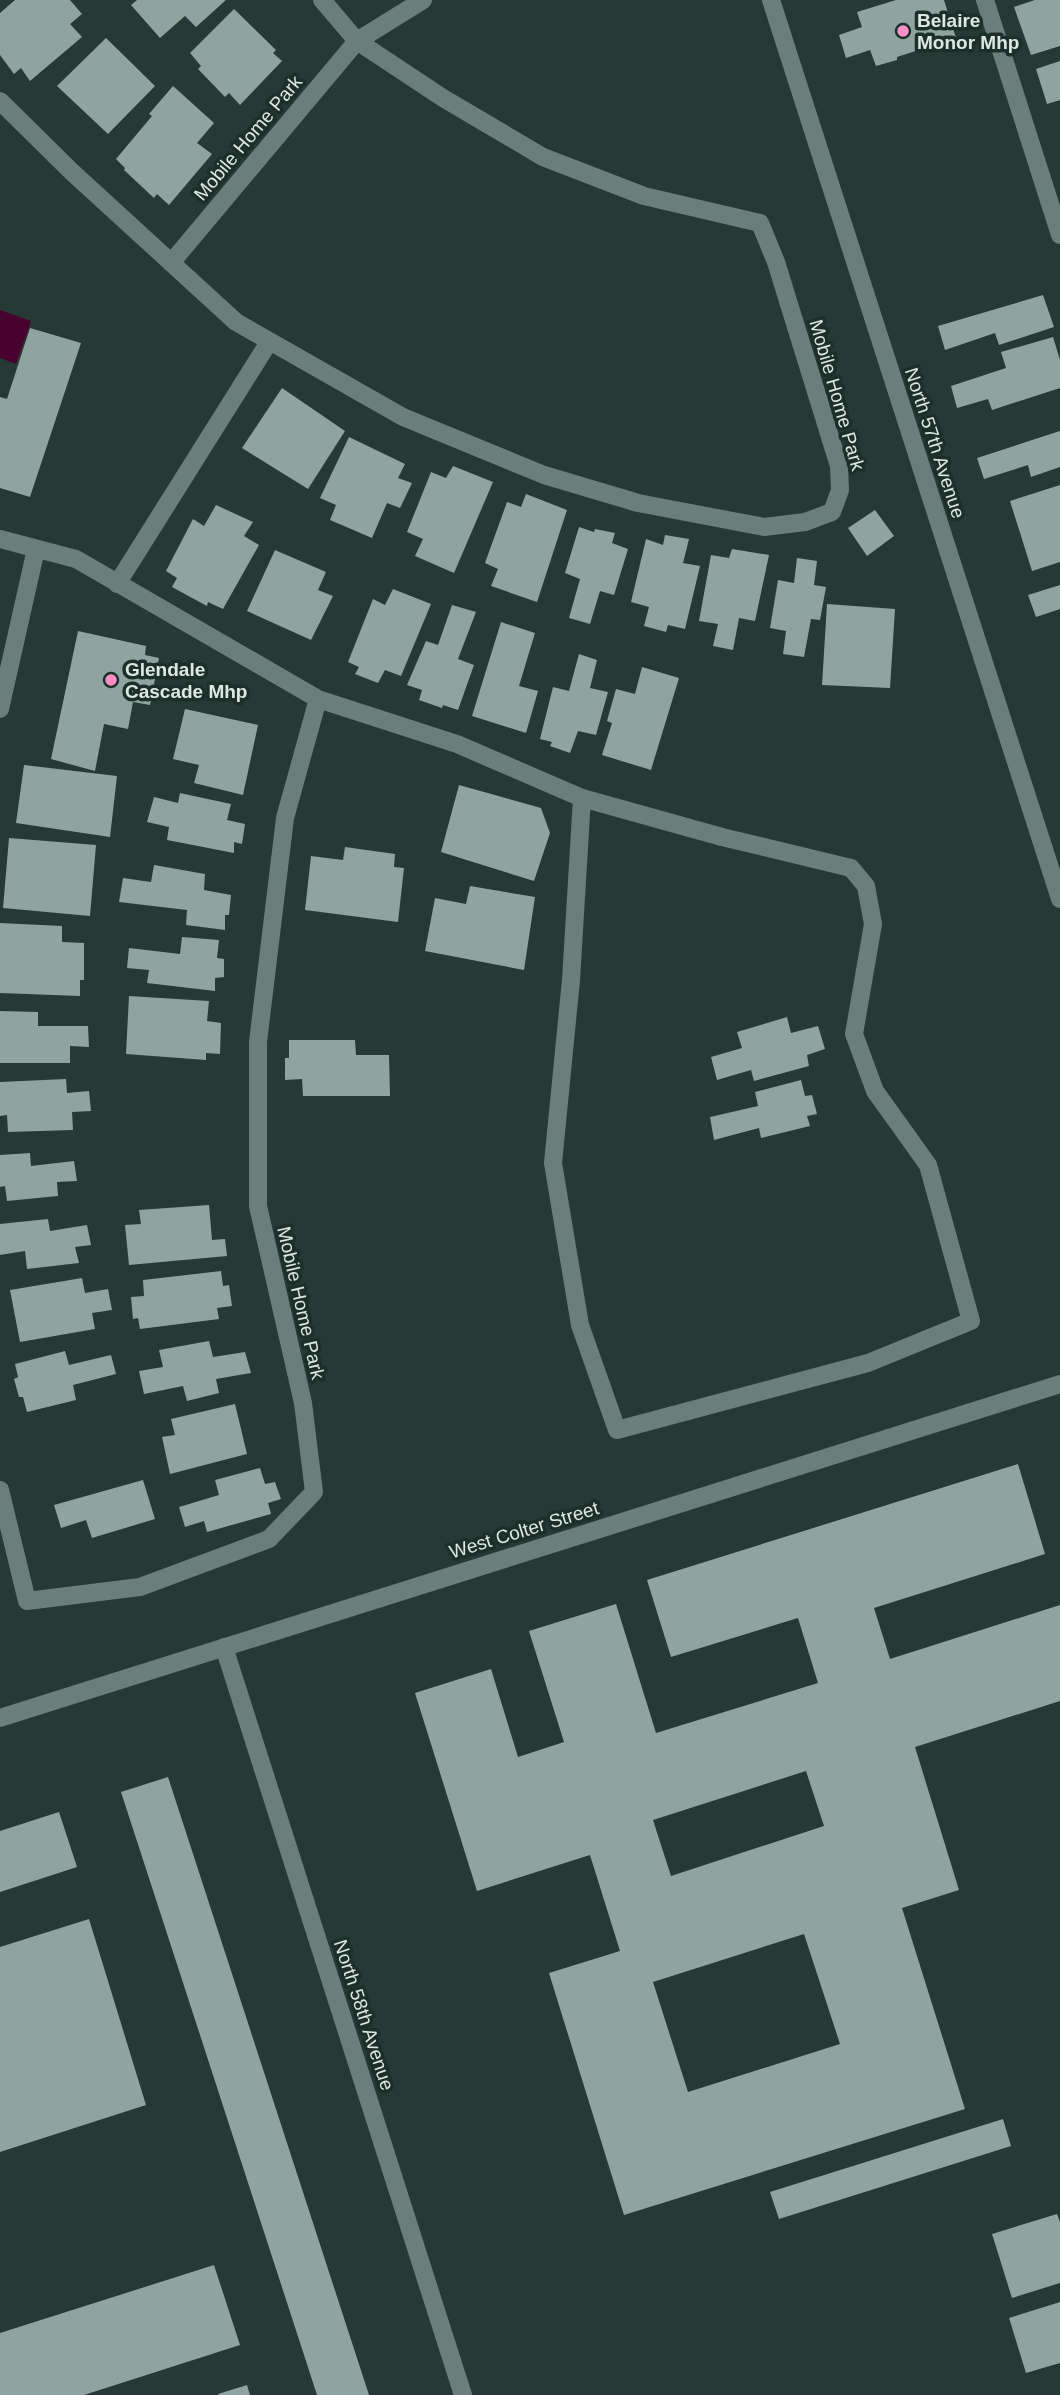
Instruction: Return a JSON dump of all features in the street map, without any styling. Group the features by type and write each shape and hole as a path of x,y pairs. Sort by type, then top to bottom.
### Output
{"street":[{"name":"Mobile Home Park","path":"0,101 72,172 236,322 403,417 544,475 638,503 764,527 806,522 832,512 840,490 839,466 776,262 760,223 643,196 543,157 443,98 357,41 323,0"},
{"name":"Mobile Home Park","path":"171,263 357,41 423,0"},
{"name":"North 57th Avenue","path":"771,0 1060,899"},
{"path":"985,0 1060,235"},
{"path":"117,584 269,342"},
{"path":"0,539 76,559 318,699 457,744 582,798 722,837 851,868 866,886 873,923 854,1034 875,1091 928,1166 971,1321 868,1363 617,1430 580,1325 553,1163 571,980 582,798"},
{"path":"0,709 36,549"},
{"name":"Mobile Home Park","path":"0,1490 27,1601 140,1587 269,1539 314,1492 303,1403 258,1206 258,1042 285,818 318,699"},
{"name":"West Colter Street","path":"0,1718 1060,1384"},
{"name":"North 58th Avenue","path":"224,1647 463,2395"}],"shaded area":[{"path":"0,310 31,321 16,364 0,358"}],"building":[{"path":"15,0 70,0 82,14 70,24 82,37 30,81 21,68 14,74 0,55 0,13"},
{"path":"137,0 226,0 196,27 185,16 160,38 131,5"},
{"name":"Belaire Monor Mhp","path":"896,0 944,0 956,38 876,66 870,50 846,58 839,35 862,27 857,12"},
{"name":"Belaire Monor Mhp","path":"1035,0 1060,0 1060,46 1031,55 1014,7"},
{"path":"234,9 276,50 273,53 282,61 240,105 229,93 225,97 198,69 201,66 190,53"},
{"path":"106,38 155,86 108,134 57,86"},
{"name":"Belaire Monor Mhp","path":"1060,61 1060,100 1047,104 1036,69"},
{"path":"173,86 214,123 197,143 212,154 169,205 157,194 154,198 116,159"},
{"path":"1043,295 1054,327 999,345 995,333 945,350 938,326"},
{"path":"30,328 81,343 30,497 0,488 0,397 7,399"},
{"path":"1053,337 1060,360 1060,388 992,410 988,399 957,408 951,386 1006,368 1001,352"},
{"path":"282,388 345,431 308,489 242,448"},
{"path":"1060,431 1060,467 1031,477 1028,465 984,479 977,458"},
{"path":"349,437 405,464 398,478 412,483 400,508 387,503 372,538 330,520 336,505 320,498"},
{"path":"453,466 493,482 454,573 415,556 423,539 407,532 431,472 446,478"},
{"path":"1060,485 1060,562 1032,571 1010,501"},
{"path":"526,494 567,510 537,602 491,586 498,569 485,563 507,502 521,507"},
{"name":"Glendale Cascade Mhp","path":"216,505 253,522 244,536 259,545 223,609 208,602 207,606 172,587 177,578 166,571 193,519 204,526"},
{"path":"875,510 894,536 867,556 848,528"},
{"path":"579,527 594,532 595,529 615,533 612,543 628,549 614,595 600,591 590,624 569,618 580,579 565,573"},
{"path":"665,535 689,539 683,563 700,566 685,629 668,625 666,632 644,626 649,607 631,602 646,539 663,545"},
{"path":"732,549 769,555 755,621 739,618 733,650 713,646 718,624 699,621 711,555 729,558"},
{"name":"Glendale Cascade Mhp","path":"275,550 326,572 318,590 333,596 311,640 247,611"},
{"path":"797,558 817,561 814,585 826,587 820,620 811,619 804,657 783,654 786,631 770,628 778,580 794,583"},
{"path":"1060,585 1060,609 1036,617 1028,595"},
{"path":"393,589 431,604 401,676 385,670 378,683 355,674 359,667 348,662 373,599 385,605"},
{"path":"827,604 895,609 890,688 822,685"},
{"path":"452,605 476,612 458,659 474,665 458,710 419,700 422,690 407,685 426,641 438,645"},
{"path":"501,622 535,633 519,686 538,691 526,733 472,716"},
{"name":"Glendale Cascade Mhp","path":"78,631 146,646 145,655 159,658 150,705 133,702 128,729 104,724 95,771 51,759"},
{"path":"579,654 597,660 590,688 608,692 596,735 578,731 570,753 550,746 552,742 540,739 553,687 569,691"},
{"path":"642,667 679,678 651,770 602,755 612,723 607,721 616,689 635,694"},
{"name":"Glendale Cascade Mhp","path":"185,709 258,725 243,795 194,783 199,765 173,759"},
{"path":"24,765 117,776 110,837 16,823"},
{"path":"459,785 541,808 550,833 534,881 441,852"},
{"path":"180,793 231,804 227,820 245,824 242,844 234,842 234,853 167,840 169,827 147,822 154,797 178,803"},
{"path":"9,838 96,845 90,916 3,908"},
{"path":"345,847 395,854 394,867 404,868 398,922 305,910 311,856 343,860"},
{"path":"154,865 205,874 204,890 231,895 229,915 225,915 225,930 186,925 187,910 119,902 123,878 151,882"},
{"path":"470,886 535,897 524,970 425,951 435,898 466,904"},
{"path":"0,923 62,926 62,942 84,943 84,980 80,980 80,996 0,993"},
{"path":"182,937 219,940 217,958 224,959 224,977 215,978 215,991 147,983 149,970 127,968 129,948 180,954"},
{"path":"129,996 209,1001 207,1021 221,1023 220,1054 206,1053 206,1060 126,1054"},
{"path":"0,1011 38,1012 38,1026 88,1026 89,1047 70,1046 70,1063 0,1063"},
{"path":"787,1017 791,1033 818,1026 825,1049 807,1055 809,1066 754,1081 751,1070 717,1080 711,1057 742,1048 737,1032"},
{"path":"289,1040 355,1040 356,1055 389,1055 390,1096 303,1096 302,1079 285,1080 285,1058 289,1058"},
{"path":"66,1079 67,1093 89,1091 91,1111 72,1112 73,1130 8,1132 7,1115 0,1116 0,1082"},
{"path":"801,1080 805,1096 812,1095 817,1114 807,1116 810,1126 761,1138 759,1128 714,1140 710,1117 758,1106 755,1092"},
{"path":"30,1153 31,1166 74,1161 77,1181 57,1182 58,1196 7,1201 5,1186 0,1187 0,1155"},
{"path":"209,1205 212,1240 225,1239 227,1256 129,1265 125,1225 141,1224 139,1210"},
{"path":"48,1219 50,1231 87,1225 91,1245 75,1247 79,1263 27,1269 25,1251 0,1255 0,1224"},
{"path":"221,1271 223,1286 229,1285 232,1306 217,1308 219,1319 140,1329 138,1318 133,1319 131,1297 144,1296 143,1280"},
{"path":"82,1278 85,1293 108,1289 112,1310 92,1313 95,1329 20,1342 10,1290"},
{"path":"209,1341 213,1357 245,1352 251,1373 216,1379 219,1393 187,1401 183,1386 144,1394 139,1371 163,1367 159,1350"},
{"path":"65,1351 69,1365 111,1355 116,1374 73,1385 76,1400 27,1412 14,1379 18,1377 15,1364"},
{"path":"235,1404 247,1454 170,1474 162,1437 175,1435 171,1419"},
{"path":"1018,1464 1045,1554 874,1608 890,1659 1060,1605 1060,1701 915,1747 959,1890 902,1908 965,2109 624,2215 549,1973 620,1951 590,1855 477,1891 415,1693 491,1669 518,1757 564,1742 529,1631 616,1604 656,1733 818,1683 798,1618 671,1657 647,1580","holes":["806,1771 824,1826 671,1876 653,1820","804,1934 840,2044 688,2092 653,1982"]},
{"path":"260,1468 265,1484 275,1482 281,1499 268,1503 271,1514 207,1532 204,1521 185,1527 179,1507 219,1495 215,1480"},
{"path":"143,1480 155,1519 92,1538 86,1520 61,1528 54,1505"},
{"path":"168,1777 369,2395 317,2395 121,1792"},
{"path":"59,1812 77,1867 0,1892 0,1831"},
{"path":"89,1919 146,2105 0,2152 0,1947"},
{"path":"1003,2119 1011,2146 779,2219 770,2192"},
{"path":"1057,2214 1060,2222 1060,2283 1012,2298 992,2234"},
{"path":"214,2265 240,2345 84,2395 0,2395 0,2333"},
{"path":"1060,2302 1060,2363 1026,2373 1009,2318"},
{"path":"247,2385 250,2395 218,2394"}],"place":[{"name":"Belaire Monor Mhp","path":"903,31"},
{"name":"Glendale Cascade Mhp","path":"111,680"}]}
